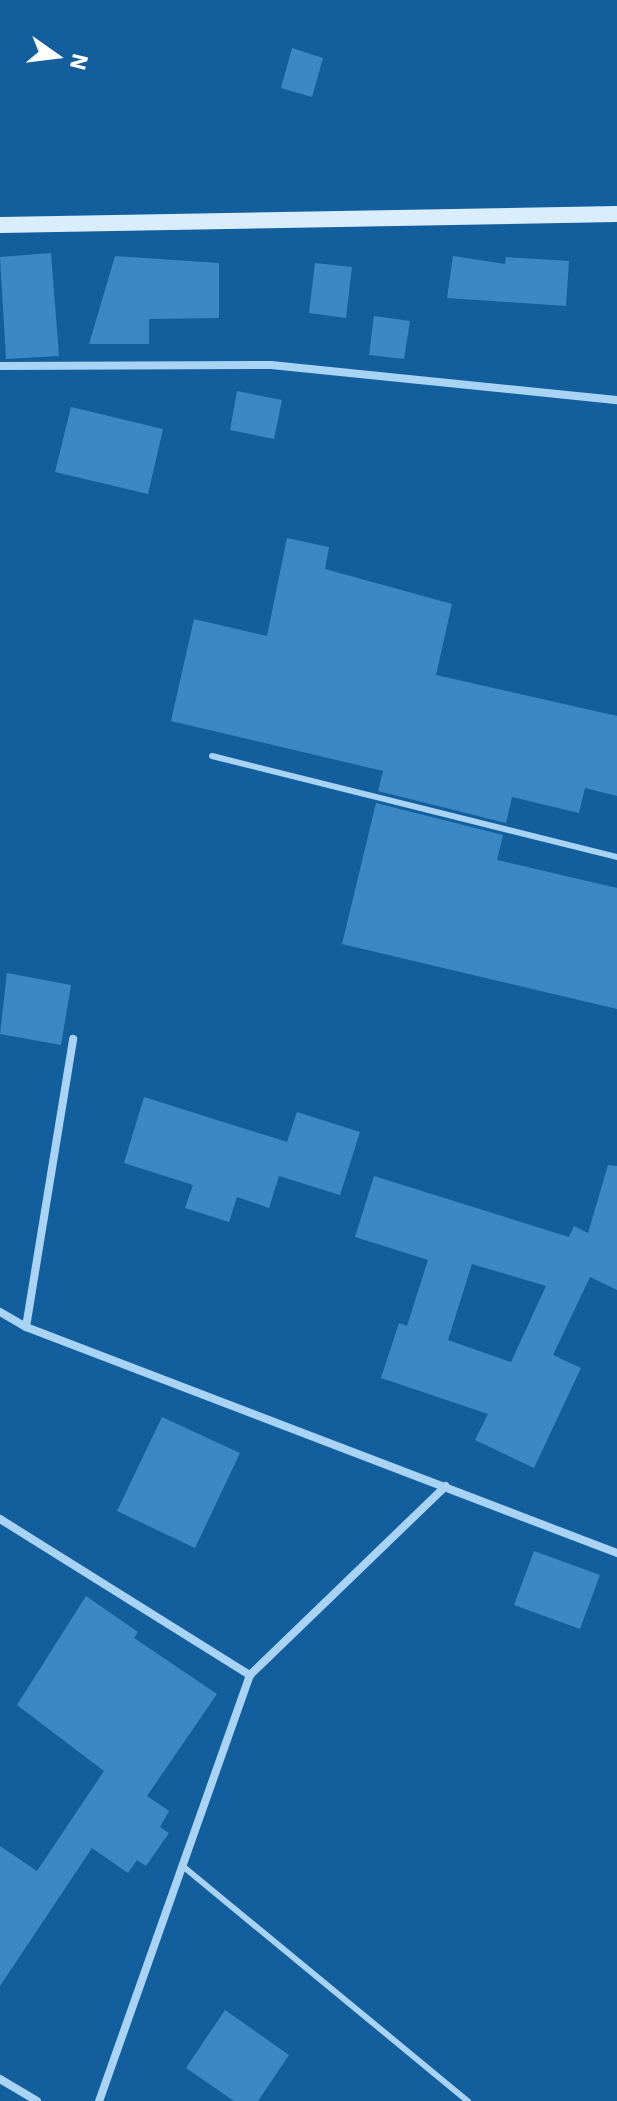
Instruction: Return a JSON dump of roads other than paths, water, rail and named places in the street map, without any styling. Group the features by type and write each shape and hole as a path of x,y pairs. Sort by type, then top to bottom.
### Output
{"street":[{"path":"0,225 617,214"},
{"path":"0,366 271,365 617,400"},
{"path":"26,1327 73,1039"},
{"path":"0,1312 26,1327 617,1553"},
{"path":"99,2101 185,1868 250,1675 446,1486"},
{"path":"0,1519 250,1675"},
{"path":"0,2079 37,2101"}],"lane":[{"path":"212,756 617,857"},
{"path":"185,1868 468,2101"}]}
